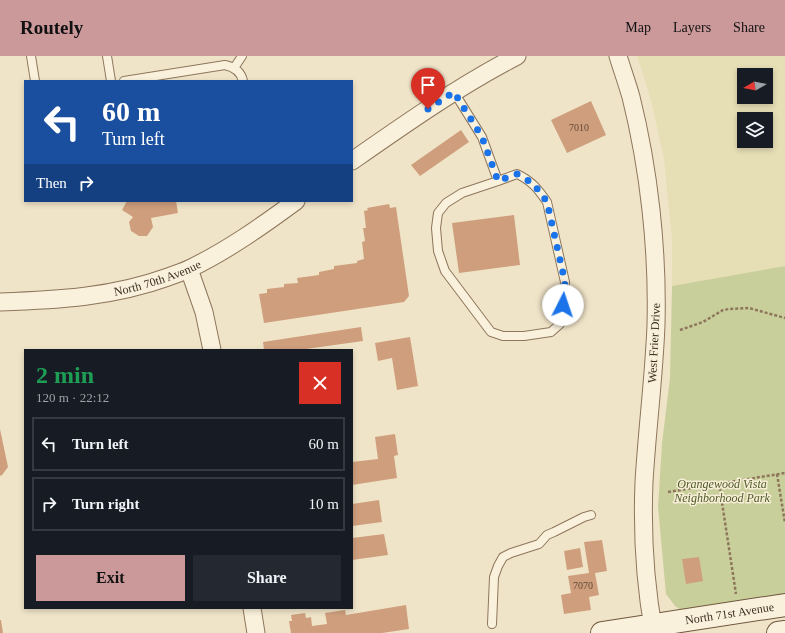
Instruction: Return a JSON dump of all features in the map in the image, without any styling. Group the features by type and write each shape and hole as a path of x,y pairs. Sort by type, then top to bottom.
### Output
{"street":[{"path":"353,160 454,92 488,71 517,56"},
{"name":"West Frier Drive","path":"618,56 631,96 642,145 654,243 656,325 644,482 644,514 646,563 654,629"},
{"name":"North 70th Avenue","path":"0,302 64,299 108,294 136,288 189,269 248,236 295,202"},
{"path":"189,269 204,312 212,349"},
{"name":"North 71st Avenue","path":"602,633 654,629 785,605"},
{"path":"252,609 256,633"},
{"path":"778,633 785,632"}],"lane":[{"path":"31,56 35,80"},
{"path":"107,56 111,80"},
{"path":"234,68 242,56"},
{"path":"130,80 225,65 234,68 243,80"},
{"path":"454,92 482,137 498,181"},
{"path":"517,174 528,179 540,191 547,202 565,282 562,317 560,324 551,332 524,336 503,336 491,332 445,271 438,251 436,228 438,213 446,203 462,193 498,181 517,174"},
{"path":"492,624 494,577 503,557 540,544 547,535 591,515"}],"path":[{"path":"680,330 703,322 729,308 749,308 785,318"},
{"path":"668,492 785,473"},
{"path":"777,474 785,521"},
{"path":"719,483 736,594"}],"shaded area":[{"path":"637,56 785,56 785,266 672,286 672,239 664,159 651,100"}],"green space":[{"name":"Orangewood Vista Neighborhood Park","path":"785,266 785,595 681,610 675,606 666,594 658,507 662,443 670,378 672,286"}],"building":[{"path":"591,101 606,135 567,153 551,120"},
{"path":"461,130 469,142 420,176 411,165"},
{"path":"126,202 176,202 178,213 151,218 153,227 147,236 139,236 131,231 129,222 133,217 122,210"},
{"path":"389,204 390,208 396,207 409,296 404,302 264,323 259,294 267,293 267,289 284,287 284,284 298,283 297,278 319,275 319,272 334,269 334,266 357,263 357,261 364,259 362,242 365,241 363,228 366,228 364,211 368,210 367,208"},
{"path":"514,215 520,265 459,273 452,223"},
{"path":"361,327 363,341 306,349 264,349 263,342"},
{"path":"410,337 418,386 397,390 392,358 378,361 375,343"},
{"path":"0,429 8,467 0,476"},
{"path":"395,434 398,455 394,456 397,478 353,485 353,462 378,459 375,437"},
{"path":"379,500 382,522 353,526 353,504"},
{"path":"384,534 388,555 353,560 353,538"},
{"path":"602,540 607,571 595,573 599,595 589,597 591,610 564,614 561,595 571,593 568,576 589,573 584,542"},
{"path":"580,548 583,567 567,570 564,551"},
{"path":"699,557 703,581 686,584 682,559"},
{"path":"406,605 409,629 382,633 291,633 289,621 292,621 291,615 305,613 306,618 311,617 312,626 327,624 325,613 345,610 346,615"},
{"path":"1,620 3,633 0,633"}],"route":[{"path":"428,109 454,92 482,137 498,181 517,174 528,179 540,191 547,202 565,282 563,305"}]}
